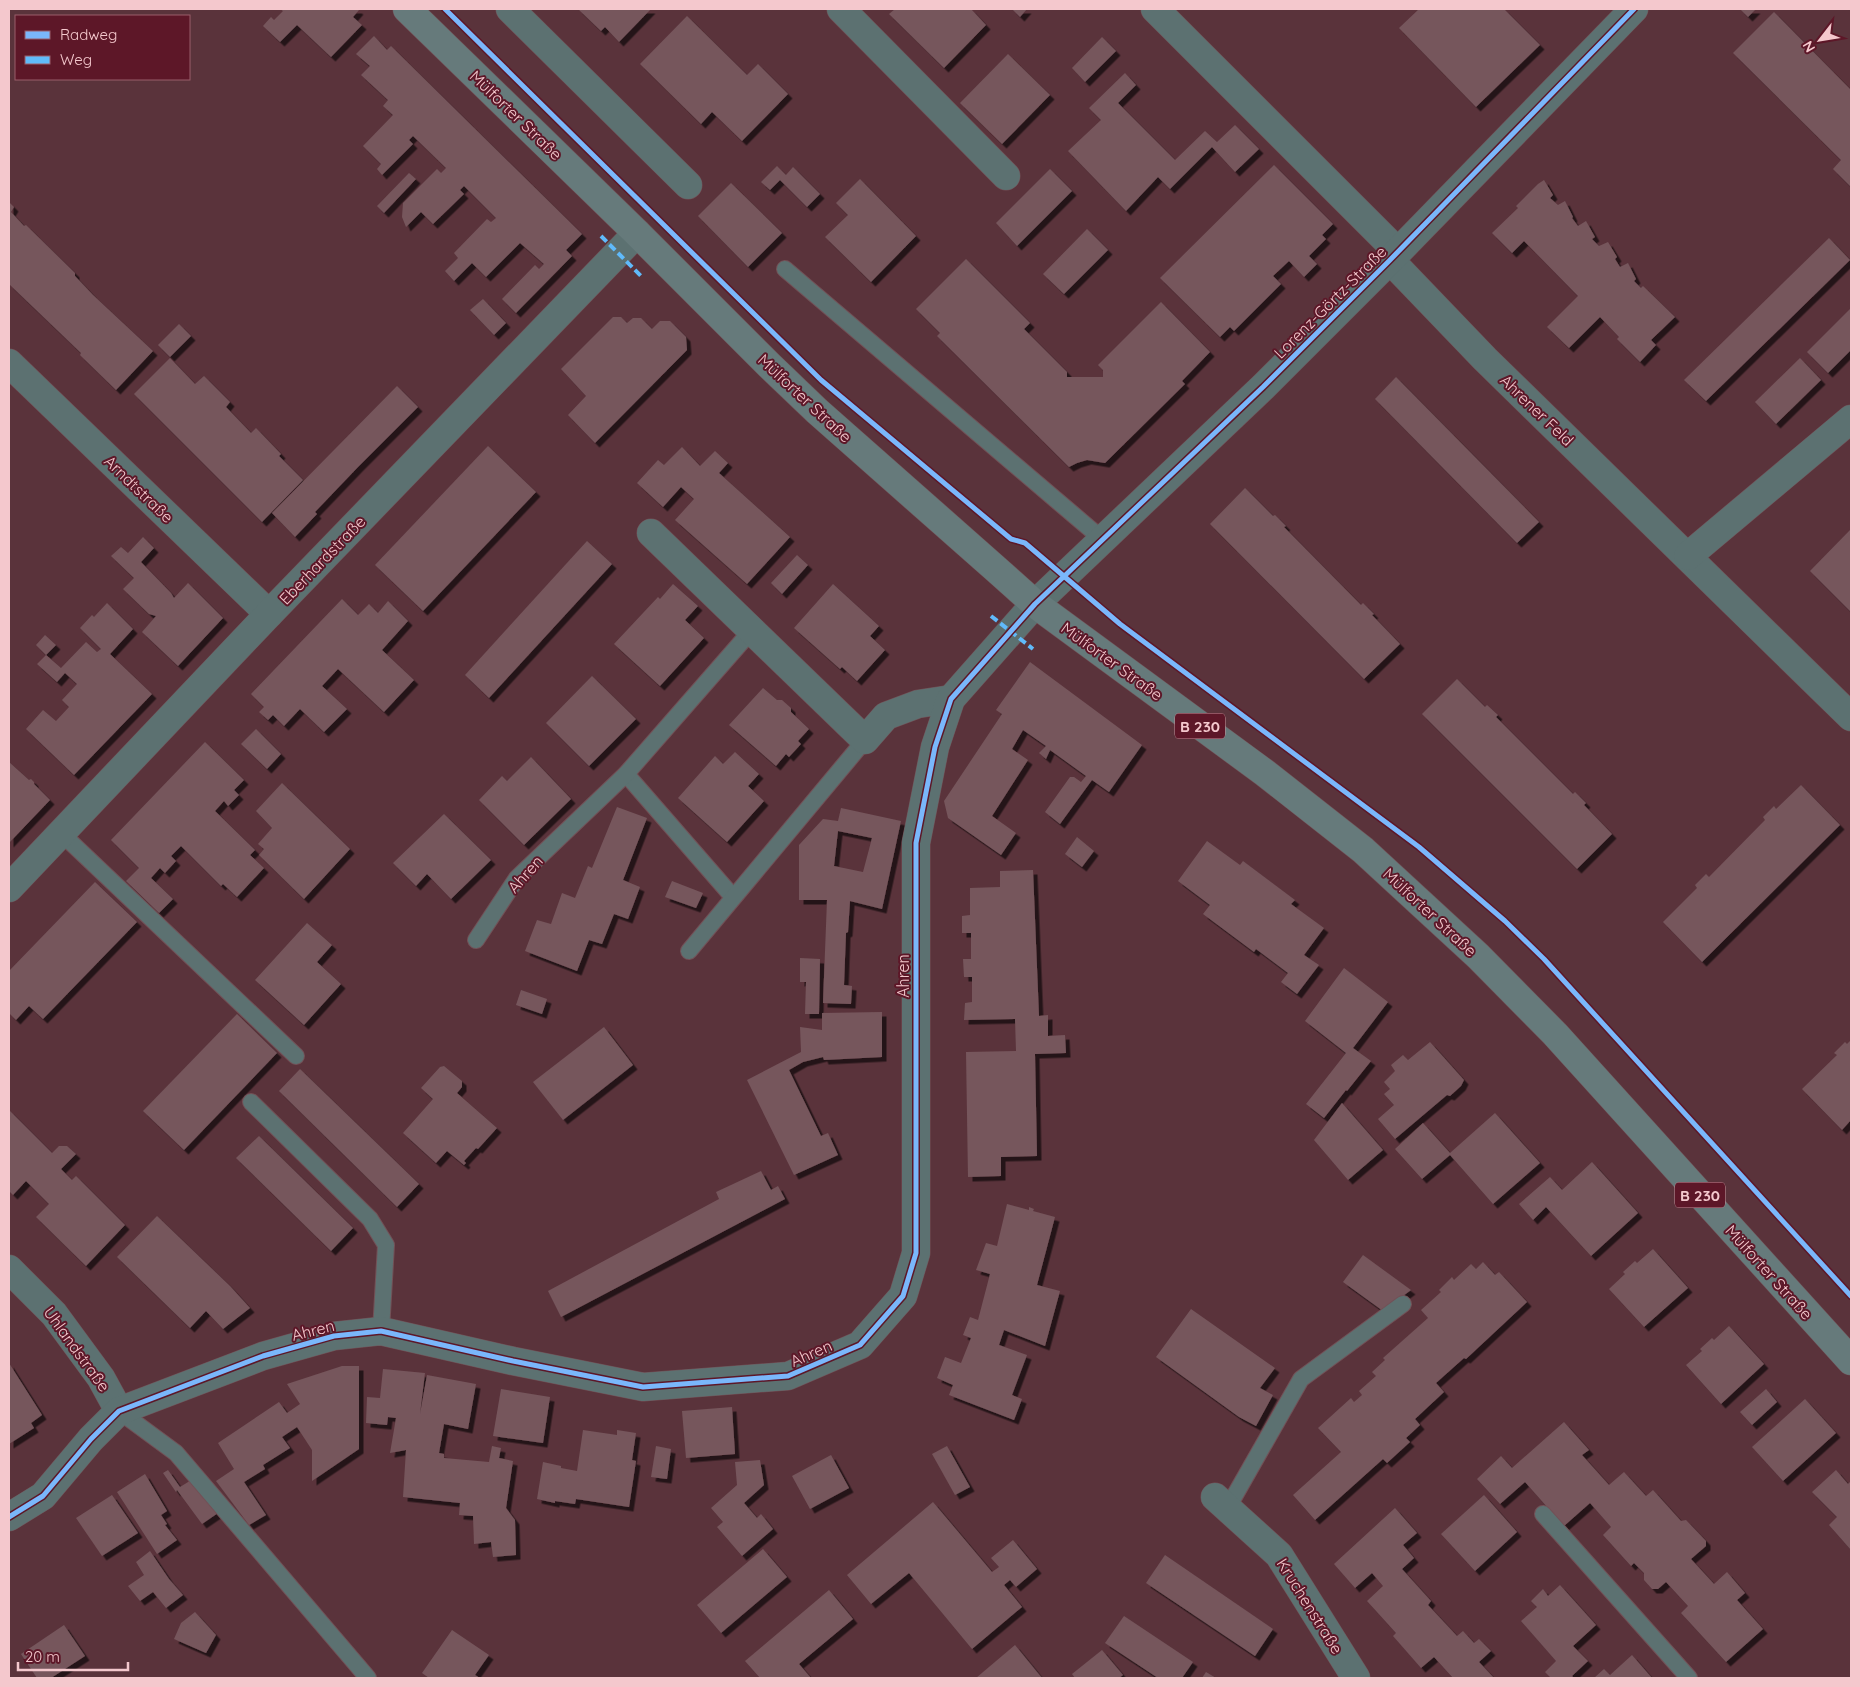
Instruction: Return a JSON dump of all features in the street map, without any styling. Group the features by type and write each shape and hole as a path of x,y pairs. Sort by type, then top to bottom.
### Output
{"main road":[{"name":"Mülforter Straße","path":"407,9 810,405 1035,604 1265,774 1363,850 1471,950 1556,1034 1851,1361"}],"street":[{"path":"510,9 688,185"},
{"path":"841,9 1006,176"},
{"name":"Lorenz-Görtz-Straße","path":"1155,9 1393,255"},
{"name":"Lorenz-Görtz-Straße","path":"1035,604 1244,405 1634,9"},
{"name":"Eberhardstraße","path":"9,888 60,832 269,614 637,233"},
{"name":"Ahrener Feld","path":"1393,255 1485,359 1851,717"},
{"name":"Arndtstraße","path":"9,363 269,614"},
{"path":"1688,556 1851,419"},
{"path":"651,533 865,740 886,716 918,704 951,699"},
{"name":"Ahren","path":"9,1517 43,1496 91,1438 119,1411 263,1356 334,1336 381,1331 513,1361 643,1387 788,1376 860,1345 903,1296 916,1253 916,843 936,747 951,699 1035,604"},
{"name":"Uhlandstraße","path":"9,1269 54,1314 101,1378 119,1411"},
{"name":"Kruchenstraße","path":"1221,1503 1279,1555 1356,1678"}],"lane":[{"path":"785,269 1102,539"},
{"name":"Ahren","path":"476,940 518,878 626,774 752,630"},
{"path":"689,952 865,740"},
{"path":"626,774 733,897"},
{"path":"60,832 296,1056"},
{"path":"251,1102 370,1218 386,1245 381,1331"},
{"path":"1221,1503 1301,1379 1403,1304"},
{"path":"119,1411 176,1453 368,1678"},
{"path":"1543,1514 1689,1678"}],"building":[{"path":"280,9 357,9 359,10 353,17 362,25 331,57 297,25 280,42 263,26 271,17 274,20 283,11"},
{"path":"578,9 651,9 619,42 605,27 601,31"},
{"path":"895,9 971,9 986,25 944,68 889,14"},
{"path":"1012,9 1027,9 1020,17"},
{"path":"1419,9 1504,9 1540,45 1476,107 1399,28"},
{"path":"1740,9 1756,9 1748,17"},
{"path":"1774,12 1851,90 1851,187 1833,169 1841,160 1733,53"},
{"path":"687,16 747,75 758,64 788,94 742,141 712,112 701,124 640,64"},
{"path":"374,36 387,50 391,46 582,234 566,250 572,256 516,313 502,299 535,265 539,269 544,264 520,243 486,277 472,263 454,281 445,271 458,258 454,253 487,219 491,222 496,218 464,186 460,190 464,194 433,224 421,212 406,227 402,217 403,203 437,169 441,173 446,168 413,136 409,140 413,144 382,175 377,169 381,164 363,146 393,115 383,106 388,100 361,75 370,66 356,54"},
{"path":"1102,37 1116,51 1085,82 1072,68"},
{"path":"1008,54 1050,95 1002,144 960,103"},
{"path":"1125,73 1136,85 1118,103 1175,160 1205,131 1217,142 1235,125 1259,149 1235,172 1212,147 1170,189 1158,177 1126,211 1068,151 1101,120 1089,108"},
{"path":"1274,165 1333,224 1322,235 1326,239 1309,256 1317,264 1304,277 1289,261 1273,276 1281,284 1234,331 1230,327 1220,337 1160,278"},
{"path":"777,166 786,175 793,167 820,194 807,207 780,180 770,190 761,182"},
{"path":"1050,169 1072,191 1017,246 996,223"},
{"path":"409,173 416,179 384,213 377,206"},
{"path":"860,179 916,236 871,282 825,237 848,215 836,203"},
{"path":"1544,180 1553,195 1550,198 1558,205 1565,201 1572,218 1578,226 1586,221 1595,237 1592,239 1599,246 1608,242 1617,257 1615,259 1620,267 1628,263 1636,279 1634,281 1641,288 1643,286 1675,317 1651,340 1656,345 1640,362 1617,339 1619,337 1600,317 1569,348 1547,327 1578,296 1524,241 1512,253 1492,233 1518,208 1516,206"},
{"path":"731,183 782,233 748,267 698,216"},
{"path":"9,202 14,207 11,212 24,226 26,225 75,273 75,276 93,295 153,351 116,390 80,355 81,353 9,284"},
{"path":"1087,229 1108,250 1064,294 1043,274"},
{"path":"1829,238 1850,260 1706,401 1684,380"},
{"path":"966,259 1030,323 1024,329 1067,372 1067,377 1103,377 1103,370 1098,365 1161,302 1210,352 1182,381 1185,384 1105,463 1087,460 1069,467 937,336 940,333 916,309"},
{"path":"483,299 506,323 494,335 470,310"},
{"path":"1851,308 1851,350 1828,373 1807,352"},
{"path":"613,317 621,317 627,323 633,318 641,318 652,329 660,321 670,321 686,337 687,350 595,443 568,415 586,396 561,369"},
{"path":"179,324 191,336 170,357 158,345"},
{"path":"170,358 195,384 204,376 230,402 226,407 251,433 256,428 281,454 279,456 303,480 262,522 134,394"},
{"path":"1800,358 1821,380 1776,424 1755,402"},
{"path":"1396,377 1539,522 1517,543 1375,399"},
{"path":"397,386 418,407 315,512 317,514 295,537 272,513"},
{"path":"488,446 536,492 423,611 375,565"},
{"path":"682,447 700,466 715,451 728,463 719,473 790,537 747,584 675,520 694,499 681,487 663,507 637,483 658,460 664,465"},
{"path":"1245,488 1273,516 1275,515 1286,526 1284,527 1361,605 1363,603 1374,614 1372,615 1400,644 1364,679 1210,524"},
{"path":"1851,529 1851,612 1810,571"},
{"path":"143,537 154,548 141,562 174,598 188,583 223,618 178,666 142,632 156,616 149,614 123,589 134,578 111,556 121,547 128,553"},
{"path":"587,541 612,564 489,698 465,675"},
{"path":"797,555 808,565 782,594 771,583"},
{"path":"673,584 698,606 685,620 704,638 660,686 614,644 658,597 660,599"},
{"path":"833,584 879,626 870,636 885,650 857,681 842,667 840,669 794,628"},
{"path":"342,599 358,615 369,604 378,613 388,601 408,621 382,650 414,680 384,712 338,669 322,686 347,709 324,732 300,709 284,726 273,715 268,720 259,712 264,707 251,694"},
{"path":"107,603 133,629 110,654 152,694 74,775 26,729 43,710 56,721 69,707 62,700 77,684 65,673 57,682 37,664 46,655 61,668 86,642 97,652 101,649 80,628"},
{"path":"45,635 56,645 46,655 36,645"},
{"path":"1030,662 1142,745 1109,792 1092,780 1060,824 1045,812 1070,777 1074,777 1081,782 1086,776 1050,750 1046,759 1039,753 1046,746 1023,730 1012,749 1028,760 992,816 1016,833 1001,855 948,818 944,801 1002,714 996,710"},
{"path":"592,676 636,719 589,766 546,723"},
{"path":"1457,679 1485,707 1487,705 1498,715 1496,717 1573,794 1575,792 1586,803 1584,805 1612,834 1577,869 1422,714"},
{"path":"763,688 777,700 782,700 791,708 791,712 809,729 798,741 801,744 789,757 786,754 776,766 729,725"},
{"path":"256,729 281,754 267,769 241,744"},
{"path":"205,742 244,780 234,790 239,795 228,806 224,801 215,811 255,850 250,855 264,868 237,897 223,884 221,886 181,846 171,856 176,861 165,873 160,868 151,878 173,899 159,913 126,881 139,868 111,840"},
{"path":"735,752 759,774 748,786 764,801 727,842 678,798 715,756 723,764"},
{"path":"531,757 571,799 524,845 479,800 502,776 507,781"},
{"path":"9,762 29,780 31,779 50,800 9,843"},
{"path":"282,783 350,849 304,899 259,855 264,849 258,844 272,828 256,811"},
{"path":"1801,785 1840,825 1702,962 1663,922 1697,888 1695,885 1706,874 1709,877 1765,820 1763,817 1774,806 1776,809"},
{"path":"617,807 647,818 623,880 640,887 628,919 614,914 602,944 589,940 577,971 525,951 537,920 551,924 562,893 575,898 588,866 592,868"},
{"path":"841,808 901,821 882,909 850,901 848,932 846,933 844,985 852,986 851,1004 823,1003 827,900 799,900 799,845 823,819 838,821","holes":["838,831 872,838 863,872 834,866"]},
{"path":"444,814 491,860 451,899 427,874 416,886 393,863"},
{"path":"1077,837 1094,851 1082,867 1065,854"},
{"path":"1207,841 1240,865 1243,861 1295,900 1291,904 1324,928 1304,955 1319,965 1297,994 1281,982 1288,973 1256,949 1254,952 1203,914 1210,905 1178,881"},
{"path":"1033,870 1039,1016 1048,1015 1048,1036 1065,1035 1066,1053 1035,1054 1037,1156 1001,1157 1001,1176 968,1177 966,1052 1016,1051 1015,1019 964,1020 965,1003 972,1002 972,977 964,977 963,959 971,959 971,933 962,933 962,916 970,915 970,888 1000,887 1000,871"},
{"path":"672,881 703,893 696,908 665,897"},
{"path":"95,882 137,922 43,1019 29,1006 16,1020 9,1013 9,971"},
{"path":"307,923 332,945 317,962 341,984 304,1025 255,980"},
{"path":"800,958 820,959 819,1014 805,1014 806,982 800,982"},
{"path":"1344,968 1388,1002 1353,1048 1371,1061 1324,1118 1306,1104 1346,1053 1305,1021"},
{"path":"521,990 547,999 542,1014 516,1005"},
{"path":"882,1012 882,1057 824,1060 823,1057 803,1062 789,1070 821,1136 828,1133 838,1155 794,1175 747,1080 801,1052 800,1027 822,1030 822,1013"},
{"path":"237,1014 277,1053 184,1150 143,1111"},
{"path":"604,1027 633,1065 563,1120 533,1082"},
{"path":"1851,1040 1851,1120 1842,1130 1802,1089 1837,1055 1834,1053 1845,1042 1847,1044"},
{"path":"1430,1042 1464,1080 1461,1086 1450,1096 1447,1095 1395,1139 1378,1119 1394,1105 1384,1094 1390,1089 1384,1082 1395,1071 1391,1065 1403,1055 1408,1060"},
{"path":"444,1066 462,1081 462,1087 457,1093 497,1128 464,1161 466,1163 464,1165 447,1151 436,1163 403,1133 433,1099 421,1088 440,1067"},
{"path":"300,1069 419,1184 397,1207 279,1091"},
{"path":"1342,1103 1383,1150 1348,1180 1314,1140"},
{"path":"9,1110 52,1153 59,1146 67,1146 76,1154 61,1169 72,1180 76,1176 125,1225 86,1266 36,1217 49,1204 26,1181 13,1195 9,1191"},
{"path":"1495,1113 1540,1163 1493,1204 1450,1155 1422,1179 1395,1149 1423,1123 1450,1153"},
{"path":"259,1136 353,1228 331,1251 236,1158"},
{"path":"1592,1162 1638,1213 1591,1256 1546,1207 1533,1220 1519,1204 1550,1177 1562,1190"},
{"path":"761,1171 771,1190 778,1186 785,1199 561,1317 548,1291 719,1199 716,1192"},
{"path":"1007,1204 1029,1210 1029,1207 1034,1209 1033,1211 1055,1217 1037,1285 1060,1291 1045,1346 1004,1330 999,1345 1027,1355 1012,1395 1022,1399 1014,1420 949,1395 953,1385 937,1378 945,1357 961,1363 971,1338 963,1335 970,1317 978,1320 990,1274 976,1270 986,1243 997,1246"},
{"path":"157,1216 230,1286 250,1308 223,1329 206,1311 190,1328 117,1257"},
{"path":"1653,1249 1688,1288 1644,1327 1609,1289 1625,1274 1623,1272 1635,1261 1637,1263"},
{"path":"1363,1255 1411,1290 1383,1311 1343,1282"},
{"path":"1483,1262 1495,1275 1499,1272 1527,1302 1466,1359 1464,1358 1436,1383 1444,1392 1415,1419 1420,1425 1406,1438 1410,1442 1387,1463 1383,1459 1315,1520 1293,1495 1341,1452 1318,1428 1351,1398 1354,1402 1362,1395 1359,1391 1376,1376 1372,1372 1385,1360 1383,1358 1428,1318 1421,1310 1441,1292 1439,1290 1452,1277 1454,1280 1471,1264 1476,1269"},
{"path":"1191,1309 1275,1368 1260,1388 1273,1395 1256,1426 1239,1417 1156,1357"},
{"path":"1729,1326 1764,1364 1721,1404 1686,1365 1702,1351 1700,1349 1712,1338 1714,1340"},
{"path":"9,1363 42,1415 31,1423 34,1428 9,1444"},
{"path":"342,1366 359,1366 359,1449 312,1481 312,1450 297,1427 282,1437 290,1448 263,1465 265,1469 244,1482 266,1515 249,1525 216,1481 234,1469 218,1443 279,1402 287,1413 300,1404 287,1384"},
{"path":"383,1369 425,1373 420,1414 427,1375 476,1384 468,1429 444,1424 439,1453 444,1454 444,1458 489,1462 492,1446 501,1448 499,1458 513,1461 506,1508 515,1520 516,1555 493,1557 491,1542 474,1544 473,1516 459,1515 460,1503 403,1497 406,1450 390,1453 396,1418 388,1417 387,1425 366,1423 367,1397 380,1398"},
{"path":"501,1389 550,1397 543,1443 493,1436"},
{"path":"1766,1389 1777,1402 1752,1425 1740,1412"},
{"path":"1805,1399 1836,1433 1783,1481 1752,1447"},
{"path":"732,1407 735,1454 686,1458 682,1411"},
{"path":"1564,1422 1589,1450 1582,1455 1609,1485 1624,1472 1646,1496 1653,1490 1681,1521 1686,1520 1706,1541 1706,1546 1691,1559 1714,1584 1727,1572 1745,1593 1737,1600 1763,1629 1726,1662 1681,1613 1688,1606 1666,1582 1658,1589 1652,1589 1644,1580 1644,1573 1634,1563 1631,1566 1603,1535 1611,1527 1590,1503 1564,1526 1525,1482 1500,1504 1477,1479 1501,1456 1512,1468"},
{"path":"583,1430 617,1435 617,1430 636,1433 632,1460 636,1461 629,1507 576,1499 575,1504 555,1501 555,1503 537,1499 543,1462 577,1471"},
{"path":"656,1446 671,1449 667,1479 651,1477"},
{"path":"947,1446 970,1487 955,1495 932,1454"},
{"path":"831,1455 849,1488 810,1509 792,1476"},
{"path":"760,1460 764,1485 744,1503 757,1518 761,1514 773,1529 742,1556 717,1527 723,1522 711,1508 737,1485 735,1462"},
{"path":"168,1470 180,1487 193,1479 218,1513 202,1524 163,1473"},
{"path":"1836,1470 1848,1484 1851,1483 1851,1550 1829,1525 1837,1517 1812,1492"},
{"path":"145,1474 167,1511 161,1515 167,1524 165,1525 177,1540 157,1554 117,1492"},
{"path":"112,1495 138,1533 102,1556 76,1518"},
{"path":"1484,1495 1517,1532 1475,1571 1441,1534"},
{"path":"933,1502 992,1572 999,1567 991,1558 1013,1540 1037,1569 1016,1587 1010,1580 1004,1585 1022,1607 972,1649 909,1573 871,1604 847,1575"},
{"path":"1395,1508 1417,1533 1403,1545 1414,1558 1402,1569 1431,1601 1428,1605 1457,1636 1463,1631 1474,1643 1479,1639 1491,1651 1479,1662 1494,1678 1453,1678 1434,1657 1421,1668 1393,1636 1396,1633 1367,1601 1383,1586 1372,1573 1355,1588 1334,1564"},
{"path":"763,1549 787,1577 721,1633 697,1605"},
{"path":"150,1551 169,1579 183,1595 166,1608 153,1592 140,1601 128,1586 144,1575 136,1562"},
{"path":"1165,1555 1273,1629 1255,1656 1146,1583"},
{"path":"1560,1585 1596,1625 1573,1646 1588,1661 1572,1676 1574,1678 1551,1678 1545,1672 1556,1661 1521,1621 1537,1607 1531,1601 1543,1589 1548,1596"},
{"path":"829,1590 853,1619 799,1664 811,1678 760,1678 745,1661"},
{"path":"195,1612 216,1635 206,1653 174,1639 181,1623"},
{"path":"1124,1616 1193,1662 1182,1678 1158,1678 1105,1643"},
{"path":"64,1625 85,1656 51,1678 37,1678 21,1654"},
{"path":"452,1630 489,1655 475,1675 480,1678 429,1678 422,1673"},
{"path":"1015,1645 1042,1678 976,1678"},
{"path":"1102,1650 1123,1675 1119,1678 1075,1678 1072,1674"},
{"path":"1632,1655 1652,1678 1594,1678 1604,1669 1610,1675"},
{"path":"1206,1672 1216,1678 1202,1678"}],"marked path":[{"path":"601,236 643,278"},
{"path":"991,616 1033,649"}],"cycle path":[{"path":"445,9 821,380 1011,539 1025,543 1120,624 1419,847 1505,921 1544,959 1851,1296"},
{"path":"9,1517 43,1496 91,1439 119,1411 263,1356 334,1336 381,1331 513,1361 643,1387 788,1376 860,1345 903,1296 916,1253 916,843 935,747 951,699 1035,604 1263,387 1390,260 1634,9"}]}
